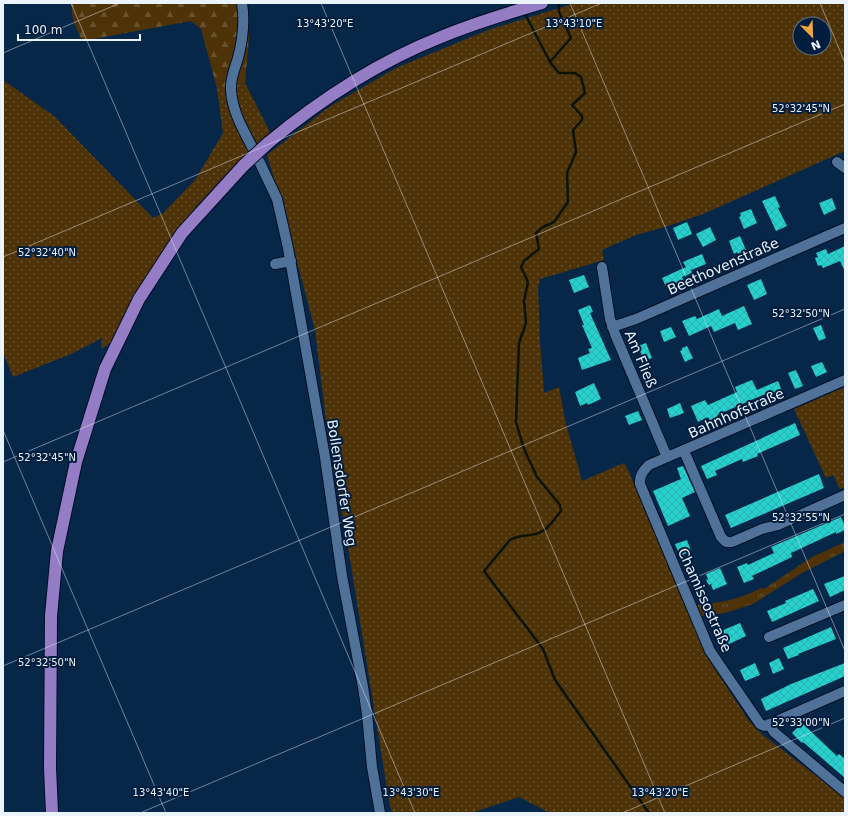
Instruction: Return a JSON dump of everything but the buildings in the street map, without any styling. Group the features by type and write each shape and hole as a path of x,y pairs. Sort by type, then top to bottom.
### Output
{"main road":[{"path":"52,813 50,768 51,616 57,551 76,462 104,369 139,300 182,233 244,165 300,117 369,72 422,45 464,28 542,3"}],"street":[{"path":"242,3 244,24 243,37 232,78 231,89 234,108 252,147"},
{"name":"Bollensdorfer Weg","path":"259,161 277,199 291,261 325,457 342,576 363,687 372,767 380,813"},
{"name":"Beethovenstraße","path":"612,326 636,319 845,228"},
{"path":"275,264 291,261"},
{"name":"Am Fließ","path":"602,267 612,326 667,458"},
{"name":"Bahnhofstraße","path":"641,475 649,465 845,380"},
{"path":"684,451 721,537 726,542 732,542 762,529 778,525 845,495"},
{"name":"Chamissostraße","path":"641,475 640,484 710,651 760,724 767,725 845,792"},
{"path":"769,637 845,605"},
{"path":"767,725 845,691"}],"green space":[{"path":"71,3 247,3 249,37 245,83 217,88 201,29 191,21 82,41 73,20"},
{"path":"576,3 845,3 845,151 703,214 636,235 602,250 604,260 540,279 538,287 544,393 559,387 566,424 582,481 624,463 707,657 749,721 763,735 845,798 845,813 550,813 519,797 471,813 392,813 344,522 332,469 315,330 284,212 267,155 329,107 396,68 488,30"},
{"path":"3,80 54,116 153,218 163,213 195,180 223,133 217,88 245,83 270,132 229,171 195,208 177,232 112,342 101,349 102,338 71,354 13,377 3,352"},
{"path":"845,387 845,487 840,489 833,475 826,478 794,409"},
{"path":"845,542 845,551 802,573 753,604 725,613 701,616 697,605 730,600 761,588 764,589 812,557"}],"waterway":[{"path":"559,3 559,12 571,38 550,62 559,73 575,73 581,77 585,93 572,105 582,116 582,120 573,130 576,152 567,173 568,202 554,222 543,227 536,233 539,249 524,261 521,267 528,282 524,301 526,323 519,343 516,422 524,449 537,477 560,505 561,511 544,531 510,540 484,571 543,649 555,680 649,813"},
{"path":"524,12 550,62"}]}
